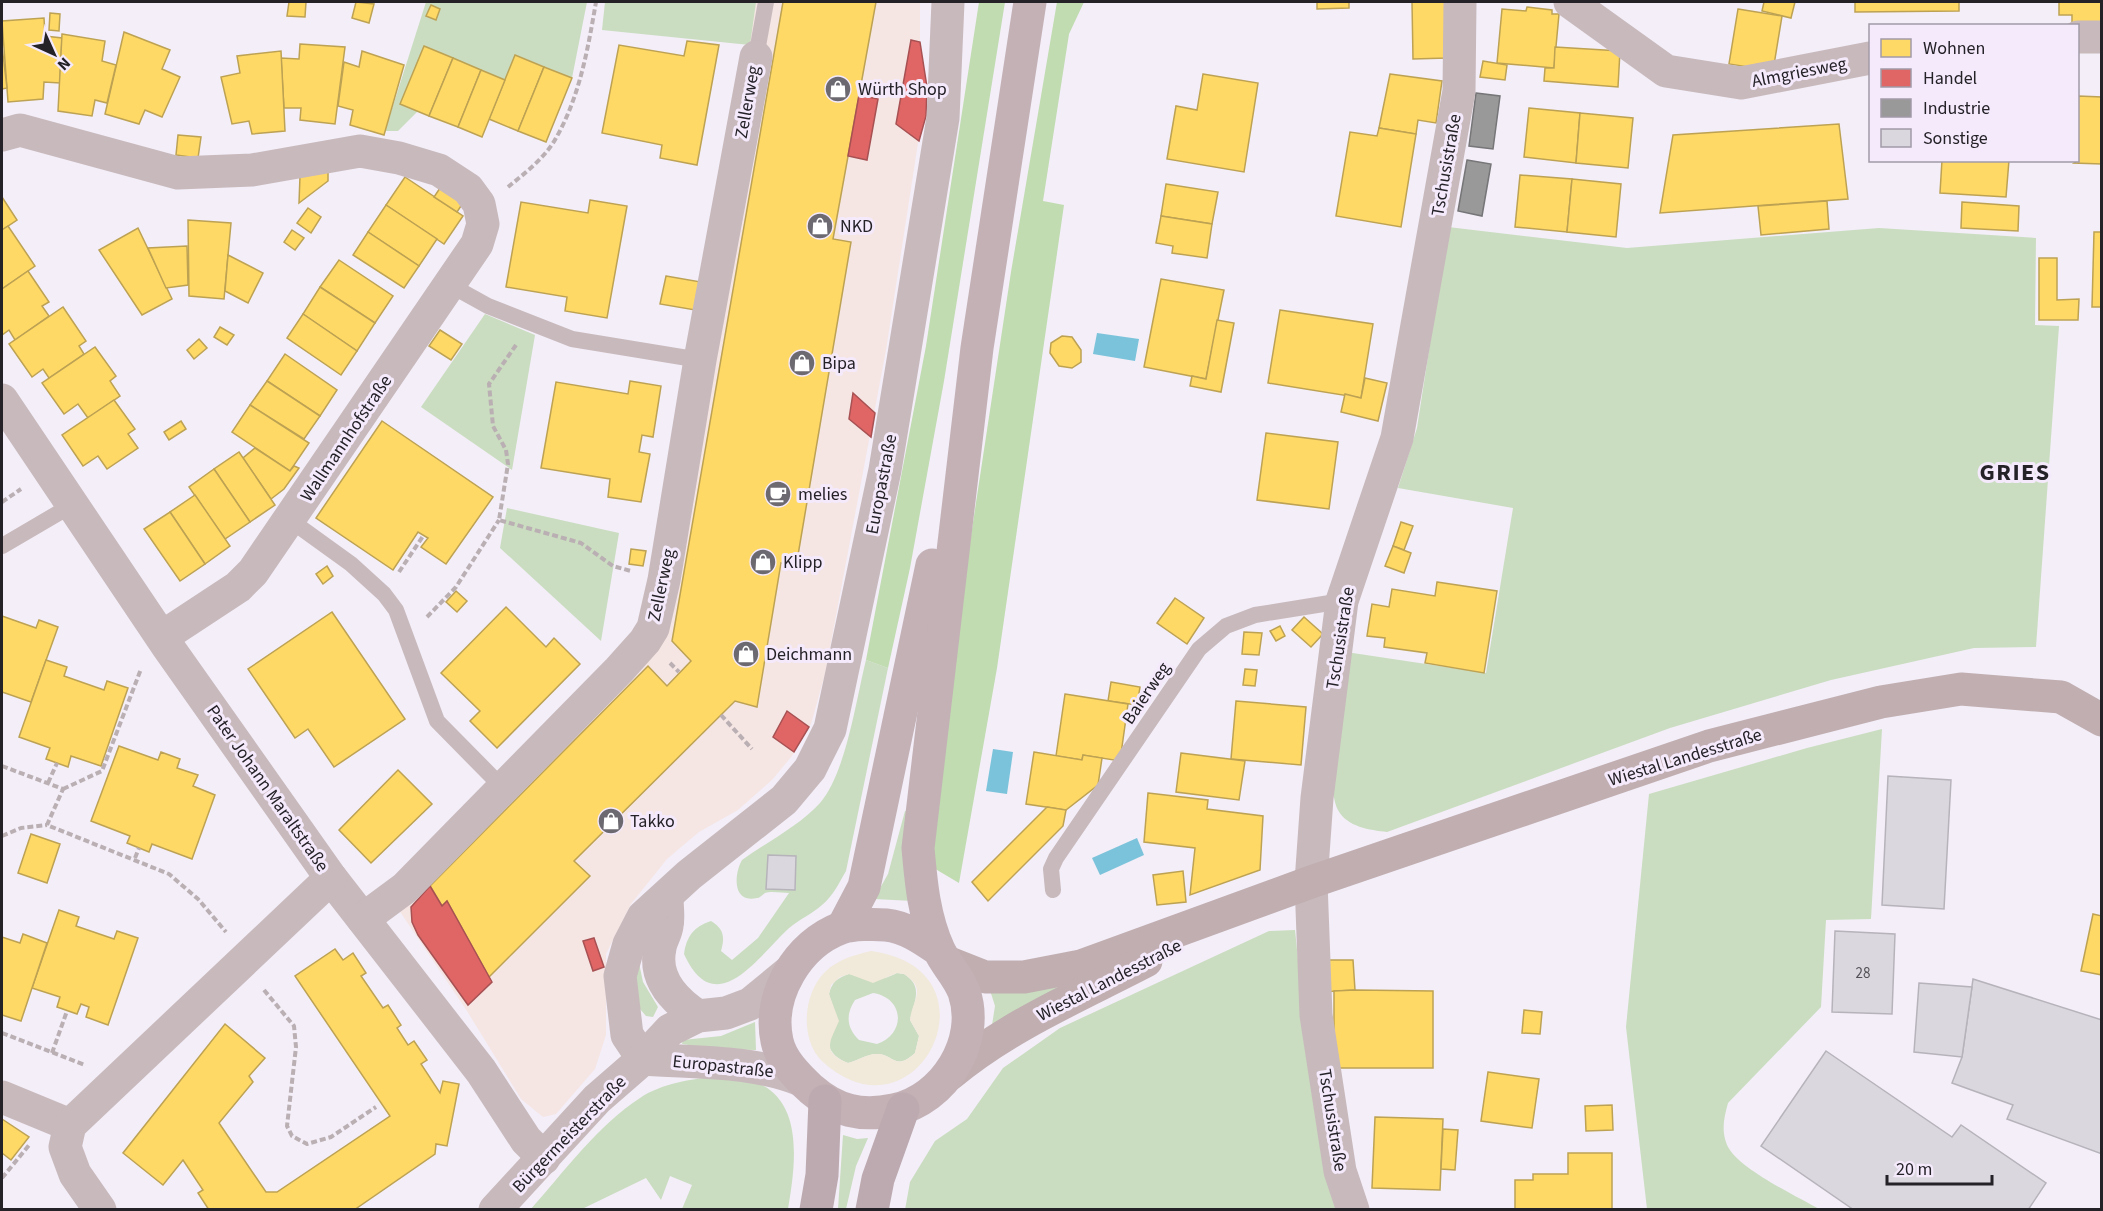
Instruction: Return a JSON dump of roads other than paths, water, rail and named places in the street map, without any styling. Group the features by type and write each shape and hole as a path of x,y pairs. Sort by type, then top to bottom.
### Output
{"highway":[{"path":"816,1209 822,1175 825,1101"},
{"path":"872,1209 878,1179 903,1109"}],"main road":[{"name":"Europastraße","path":"943,956 915,933 887,925 843,927 812,945 789,972 777,1006 777,1042 786,1062 801,1080 825,1101 856,1114 903,1109 932,1093 949,1075 961,1054 970,1025 965,994 943,956 926,908 918,848 977,348 1030,2"},
{"name":"Europastraße","path":"843,927 867,877 977,348"},
{"name":"Wiestal Landesstraße","path":"943,956 985,977 1024,978 1092,962 1311,882 1709,746 1881,702 1961,689 2061,697 2102,720"},
{"name":"Wiestal Landesstraße","path":"949,1075 987,1046 1044,1013 1276,896"}],"street":[{"name":"Europastraße","path":"643,1059 627,1035 620,976 628,944 643,917 667,898 689,875 784,800 810,769 830,729 885,470 943,118 948,2"},
{"name":"Tschusistraße","path":"1353,1209 1340,1171 1316,1015 1311,882 1317,798 1342,601 1396,438 1459,91 1460,2"},
{"name":"Almgriesweg","path":"1570,2 1666,71 1741,83 1869,58"},
{"path":"2079,38 2102,37"},
{"name":"Zellerweg","path":"363,919 405,888 645,641 653,628 664,580 700,360 756,57"},
{"name":"Wallmannhofstraße","path":"2,135 20,130 178,173 252,170 360,151 399,158 439,171 468,189 479,204 483,224 477,244 253,572 238,588 165,642"},
{"name":"Pater Johann Maraltstraße","path":"2,400 165,642 331,878 109,1086 58,1120"},
{"path":"331,878 481,1071 526,1140 544,1158"},
{"path":"667,898 667,927 659,949 659,971 666,988 682,1005 698,1016"},
{"name":"Europastraße","path":"643,1059 670,1030 698,1016 726,1013 750,1004 789,972"},
{"name":"Europastraße","path":"643,1059 754,1067 778,1071 801,1080"},
{"name":"Bürgermeisterstraße","path":"495,1209 597,1099 643,1059"},
{"path":"2,1097 58,1120 75,1174 100,1209"}],"lane":[{"path":"756,57 766,2"},
{"path":"450,285 488,306 572,339 700,360"},
{"path":"2,546 72,504"},
{"path":"290,520 351,564 384,594 396,610 407,635 437,721 503,788"},
{"name":"Baierweg","path":"1053,890 1051,869 1056,858 1199,649 1226,626 1255,615 1342,601"}],"water":[{"path":"1097,333 1139,339 1135,361 1093,354"},
{"path":"993,749 1013,752 1007,794 986,791"},
{"path":"1137,838 1144,855 1100,875 1092,858"}],"place":[{"name":"Würth Shop","path":"838,89"},
{"name":"NKD","path":"820,226"},
{"name":"Bipa","path":"802,363"},
{"name":"melies","path":"778,494"},
{"name":"Klipp","path":"763,562"},
{"name":"Deichmann","path":"746,654"},
{"name":"Takko","path":"611,821"}],"district":[{"name":"GRIES","path":"2015,472"}]}
